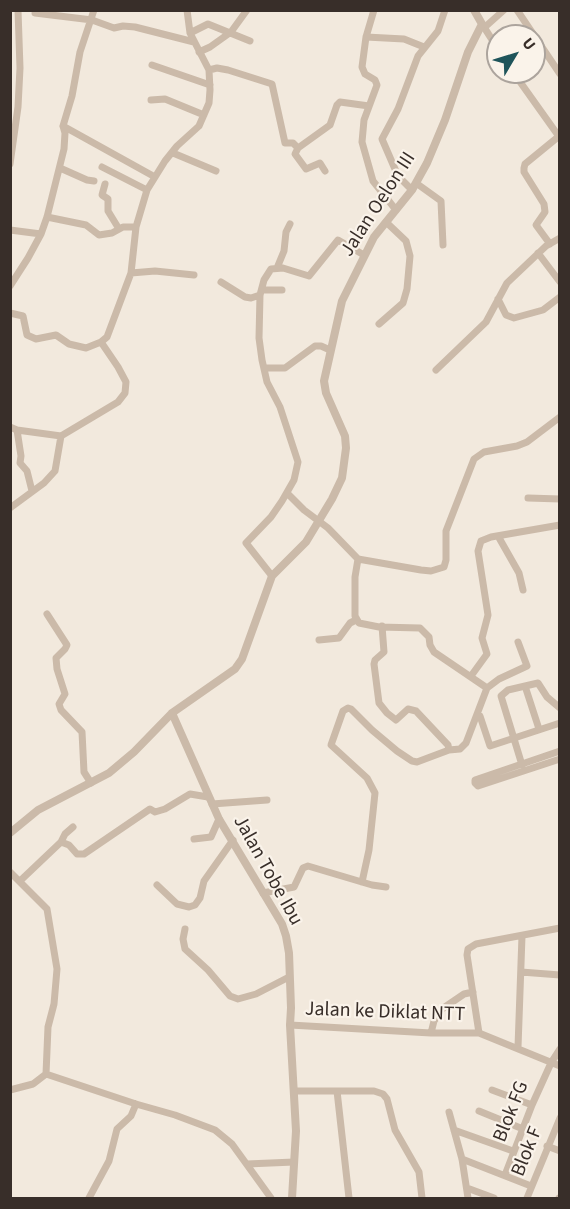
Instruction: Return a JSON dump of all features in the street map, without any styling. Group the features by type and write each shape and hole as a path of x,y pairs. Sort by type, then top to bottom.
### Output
{"street":[{"path":"10,164 17,117 20,68 18,10"},
{"path":"10,286 14,275 41,234 47,217 60,168 65,139 63,126 72,96 80,52 94,10"},
{"path":"10,313 23,316 27,335 36,339 56,335 69,345 86,348 101,342 109,333 131,273 136,227 147,190 173,153 195,130 204,115 210,97 209,70 190,33 187,10"},
{"path":"199,52 231,32 247,10"},
{"path":"374,10 366,37 362,70 377,83 362,132 368,167 373,181 396,210"},
{"path":"443,245 441,201 398,176 382,139 398,109 416,60 438,31 445,10"},
{"path":"474,10 486,30"},
{"path":"483,26 504,10"},
{"path":"517,10 560,74"},
{"path":"35,13 92,20 114,28 135,27 194,42"},
{"path":"190,33 208,24 250,41"},
{"name":"Jalan Oelon III","path":"10,833 38,810 109,773 171,713 207,690 238,665 272,576 302,546 339,484 346,448 345,436 325,386 330,350 342,300 374,237 414,186 427,163 445,120 468,52 483,26"},
{"path":"366,37 404,39 424,47"},
{"path":"152,65 210,85"},
{"path":"209,70 217,68 228,70 272,84 285,143 295,143 298,148"},
{"path":"521,84 559,137 525,164 524,168 524,172 544,204 545,212 536,225 550,244"},
{"path":"151,100 165,99 204,115"},
{"path":"325,171 320,163 306,169 295,152 330,125 340,102 369,106"},
{"path":"63,126 155,177"},
{"path":"173,153 216,171"},
{"path":"102,167 147,190"},
{"path":"60,168 94,181"},
{"path":"105,184 102,195 108,199 108,211 119,229"},
{"path":"47,217 86,225 98,235 136,227"},
{"path":"379,324 404,301 410,256 406,241 386,222"},
{"path":"277,268 284,251 286,232 290,224"},
{"path":"10,230 41,234"},
{"path":"436,370 486,322 507,283 538,254 560,238"},
{"path":"272,576 246,543 271,517 287,493 294,480 298,462 280,407 267,382 259,338 261,292 269,271 277,268 309,276 338,240 364,255"},
{"path":"538,254 560,282"},
{"path":"131,273 155,271 194,274"},
{"path":"221,282 245,297 251,298 261,292 282,290"},
{"path":"498,299 506,315 513,318 543,310 560,297"},
{"path":"32,490 27,471 20,463 21,456 14,429 61,436 112,406 125,393 124,378 101,342"},
{"path":"264,368 285,368 315,346 330,350"},
{"path":"358,559 431,571 444,567 446,531 474,459 484,452 527,442 560,417"},
{"path":"10,508 44,483 55,471 61,436"},
{"path":"287,493 354,552 358,559 355,577 356,620"},
{"path":"528,498 560,499"},
{"path":"471,676 487,654 482,638 488,615 479,562 479,545 483,539 560,525"},
{"path":"498,536 519,573 523,590"},
{"path":"47,614 66,645 56,658 65,694 59,704 61,710 82,732 84,772 91,783"},
{"path":"356,620 364,625 420,628 426,633 429,645 434,652 487,688"},
{"path":"319,640 339,638 350,623 356,620"},
{"path":"382,626 384,652 374,664 379,703 396,720 408,709 416,711 448,745 449,750"},
{"path":"362,882 369,850 375,793 367,778 331,746 344,711 351,709 378,736 412,761 417,762 449,750 460,749 466,743 487,688 499,679 527,666 518,642"},
{"path":"523,768 501,696 508,690 538,683 547,697 560,708"},
{"path":"525,686 539,729"},
{"name":"Jalan Tobe Ibu","path":"171,713 219,819 282,924 286,936 289,953 290,1025 297,1131 292,1198"},
{"path":"480,716 490,746 560,723"},
{"path":"560,751 523,768 478,786 475,783 475,780 523,768 560,759"},
{"path":"62,842 69,845 77,854 84,854 150,809 155,812 165,809 190,794 210,800 267,800"},
{"path":"194,839 211,837 219,819"},
{"path":"21,880 62,842 65,834 73,828"},
{"path":"157,885 177,904 189,907 195,905 200,898 204,881 233,840"},
{"path":"263,892 294,887 303,868 308,866 386,887"},
{"path":"10,872 21,880 47,909 50,920 50,938 56,956 56,981 54,1004 48,1027 46,1074 33,1084 10,1090"},
{"path":"185,929 183,939 185,949 208,970 226,993 235,998 256,994 289,977"},
{"path":"518,1047 522,936 557,930"},
{"name":"Jalan ke Diklat NTT","path":"479,1033 468,949 476,944 522,936"},
{"path":"521,972 560,975"},
{"path":"431,1033 434,1021 442,1009 464,994 473,992"},
{"name":"Jalan ke Diklat NTT","path":"290,1025 431,1033 479,1033 560,1066"},
{"name":"Blok FG","path":"506,1175 532,1105 560,1049"},
{"path":"46,1074 215,1130 232,1144 271,1198"},
{"path":"492,1089 532,1105"},
{"path":"337,1090 349,1198"},
{"path":"294,1091 380,1092 385,1097 395,1130 419,1172 422,1198"},
{"path":"89,1198 109,1161 117,1129 131,1116 136,1104"},
{"path":"479,1111 523,1129"},
{"path":"449,1112 462,1158 468,1198"},
{"name":"Blok F","path":"527,1198 560,1118"},
{"path":"454,1130 513,1151"},
{"path":"547,1146 560,1151"},
{"path":"462,1158 531,1186"},
{"path":"247,1164 294,1162"},
{"path":"467,1188 494,1198"}]}
